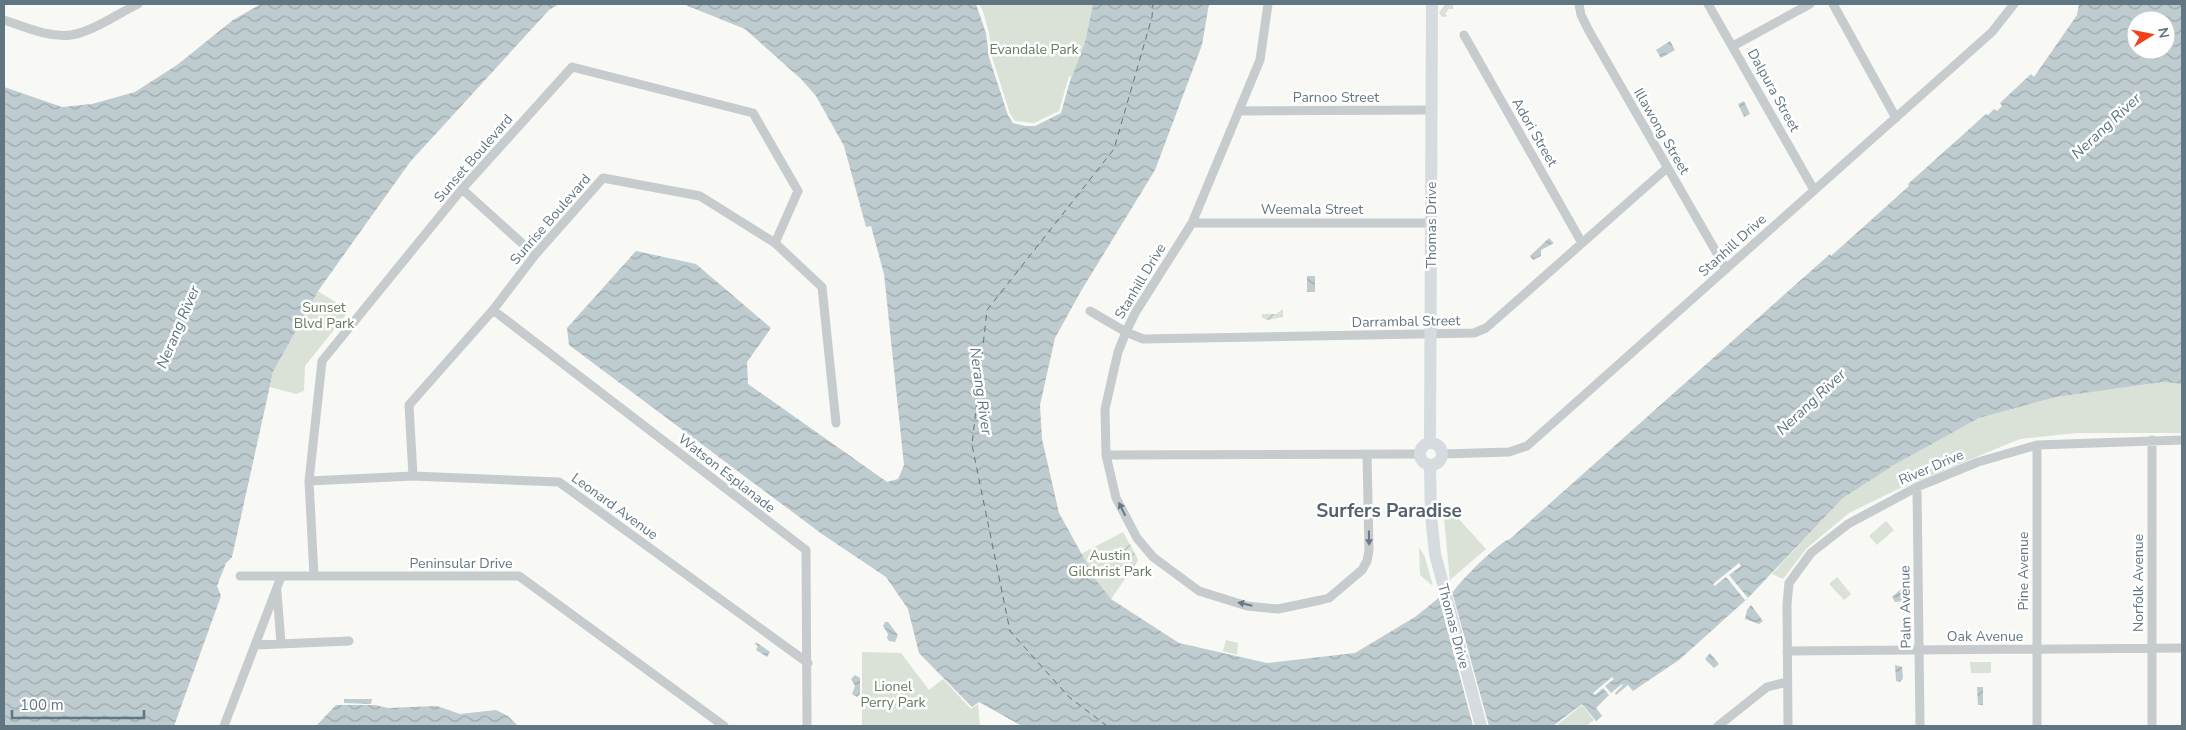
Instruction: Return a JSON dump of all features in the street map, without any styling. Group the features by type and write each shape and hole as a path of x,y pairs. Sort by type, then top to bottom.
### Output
{"main road":[{"name":"Thomas Drive","path":"1430,442 1432,334 1432,5"},
{"path":"1430,442 1440,447 1443,454 1440,461 1430,465 1424,463 1420,454 1422,447 1430,442"},
{"name":"Thomas Drive","path":"1430,465 1432,534 1443,588 1481,726"}],"street":[{"path":"4,20 46,33 72,35 99,24 138,4"},
{"name":"Stanhill Drive","path":"1268,4 1260,60 1192,223 1135,312 1118,352 1105,409 1106,455 1116,498 1137,538 1153,557 1199,591 1247,606 1278,609 1329,598 1362,570 1367,561 1369,550 1366,454"},
{"name":"Illawong Street","path":"1579,4 1584,22 1726,269"},
{"name":"Dalpura Street","path":"1708,4 1814,190"},
{"path":"1733,46 1810,4"},
{"path":"1833,4 1896,118"},
{"name":"Stanhill Drive","path":"1443,454 1509,452 1524,448 1995,29 2014,4"},
{"name":"Adori Street","path":"1464,35 1582,243"},
{"name":"Sunset Boulevard","path":"314,576 309,481 322,361 462,189 572,67 754,112 798,191 775,243"},
{"name":"Parnoo Street","path":"1240,111 1432,110"},
{"name":"Darrambal Street","path":"1090,311 1126,332 1143,339 1474,334 1483,330 1667,168"},
{"name":"Sunrise Boulevard","path":"413,476 409,405 493,310 535,254 603,178 700,196 775,243 822,287 836,423"},
{"path":"462,189 535,254"},
{"name":"Weemala Street","path":"1192,223 1431,223"},
{"name":"Watson Esplanade","path":"493,310 806,550 807,726"},
{"name":"Norfolk Avenue","path":"2152,440 2152,726"},
{"name":"River Drive","path":"1788,726 1788,592 1792,578 1811,554 1849,523 1917,487 1978,462 2037,445 2182,440"},
{"name":"Pine Avenue","path":"2037,445 2037,726"},
{"path":"1106,455 1420,454"},
{"name":"Leonard Avenue","path":"309,481 413,476 559,482 808,663"},
{"name":"Palm Avenue","path":"1917,487 1920,726"},
{"name":"Peninsular Drive","path":"240,576 519,576 724,726"},
{"path":"224,726 281,577"},
{"path":"276,589 281,643"},
{"path":"256,645 349,641"},
{"name":"Oak Avenue","path":"1787,651 2182,648"},
{"path":"1718,726 1768,687 1787,682"}],"green space":[{"name":"Evandale Park","path":"976,4 1093,4 1085,42 1062,103 1061,113 1035,126 1018,125 1010,115 991,68"},
{"path":"1446,4 1453,4 1453,9 1449,9 1445,14 1447,16 1442,17 1439,13"},
{"name":"Sunset Blvd Park","path":"318,291 349,311 305,366 304,391 296,394 270,387 273,372"},
{"path":"1283,309 1283,317 1268,320 1262,318 1262,314 1276,314"},
{"path":"2163,382 2182,384 2182,433 2076,433 2020,439 1896,490 1849,513 1807,548 1783,579 1772,574 1843,498 1894,465 1979,418 2056,397"},
{"path":"1443,507 1448,507 1486,549 1451,579 1450,582"},
{"path":"1886,521 1894,530 1877,545 1869,536"},
{"name":"Austin Gilchrist Park","path":"1123,532 1138,560 1111,599 1098,584 1081,554"},
{"path":"1130,544 1138,560 1132,570 1127,565 1123,547"},
{"path":"1419,547 1425,557 1433,586 1420,575"},
{"path":"1837,577 1851,594 1844,600 1829,584"},
{"path":"1226,640 1238,643 1237,655 1223,651"},
{"name":"Lionel Perry Park","path":"862,652 901,653 929,690 943,679 971,709 978,704 980,726 862,726"},
{"path":"1970,662 1991,662 1991,673 1971,673"},
{"path":"1582,705 1594,720 1586,726 1556,726"}],"water":[{"name":"Nerang River","path":"261,4 559,4 549,10 410,162 318,291 273,372 232,557 226,563 217,586 221,596 174,726 4,726 4,87 62,107 92,104 135,92 177,65 233,20"},
{"name":"Nerang River","path":"683,4 976,4 987,33 989,57 1008,115 1013,123 1035,126 1061,112 1062,103 1085,42 1093,4 1209,4 1202,45 1155,170 1081,291 1055,338 1040,405 1042,439 1059,513 1096,580 1111,599 1179,643 1267,663 1355,653 1415,617 1451,588 1453,592 1490,553 1510,539 1830,254 1831,256 1986,114 1988,115 1994,109 1997,111 2002,106 2000,103 2031,74 2034,77 2077,15 2079,4 2182,4 2182,384 2163,382 2056,397 1979,418 1894,465 1843,498 1748,598 1679,660 1633,691 1596,721 1582,704 1553,726 1022,726 979,702 972,707 919,653 908,609 886,577 822,534 569,345 567,328 636,251 696,264 771,328 747,362 748,384 887,482 898,479 904,465 884,274 871,226 866,227 844,146 816,96 801,79 745,29"},
{"path":"1670,41 1675,50 1661,58 1656,50"},
{"path":"1744,101 1750,114 1744,117 1738,104"},
{"path":"1549,238 1554,243 1541,250 1541,256 1533,260 1530,256"},
{"path":"1307,276 1315,276 1315,292 1307,292"},
{"path":"1901,589 1904,601 1895,602 1892,597"},
{"path":"1751,605 1763,621 1759,624 1745,619 1747,610"},
{"path":"885,622 888,622 898,635 895,642 889,641 887,638 888,634 883,626"},
{"path":"756,642 770,652 767,657 756,650 758,646 755,644"},
{"path":"1710,653 1719,664 1714,668 1705,659"},
{"path":"1895,665 1902,667 1903,678 1900,682 1896,681"},
{"path":"855,675 860,678 860,694 857,697 852,694 855,686 851,679"},
{"path":"1977,687 1983,687 1983,705 1978,705"},
{"path":"344,699 372,699 371,704 344,703"},
{"path":"336,705 375,705 388,708 437,706 460,714 496,710 508,716 518,726 316,726"}],"pier":[{"path":"976,4 979,4 983,11 989,33 992,57 1010,114 1015,121 1034,123 1059,111 1069,76 1071,77 1061,113 1035,126 1013,123 1008,115 989,57 986,33"},
{"path":"1739,563 1741,566 1729,575 1748,598 1745,600 1726,577 1715,586 1713,584"},
{"path":"1451,588 1489,726 1473,726 1439,598"},
{"path":"1612,677 1614,679 1605,686 1611,693 1622,684 1615,693 1616,695 1628,685 1633,691 1603,717 1596,708 1609,695 1603,688 1595,695 1593,693"}],"ferry route":[{"path":"1107,726 1069,697 1010,631 972,445 987,310 1114,149 1152,17 1153,4"}],"district":[{"name":"Surfers Paradise","path":"1389,510"}]}
